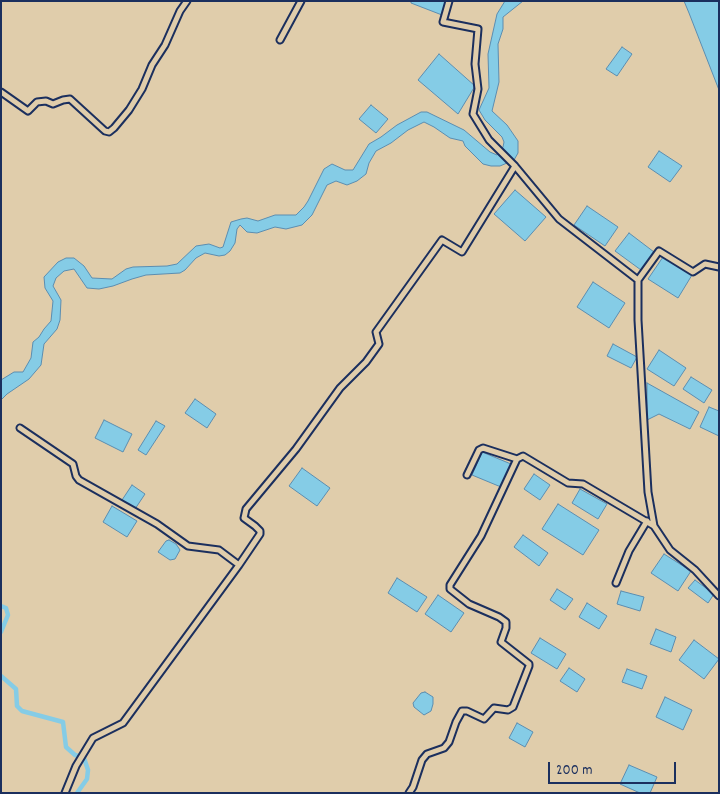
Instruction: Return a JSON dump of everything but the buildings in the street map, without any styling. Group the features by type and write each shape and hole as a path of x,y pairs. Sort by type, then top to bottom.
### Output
{"street":[{"path":"1,92 28,111 37,102 46,101 54,104 70,99 108,132 114,128 142,89 152,65 165,45 180,11 187,1"},
{"path":"280,40 301,1"},
{"path":"449,1 443,22 478,29 475,64 478,89 473,114 489,140 515,166 559,219 638,280"},
{"path":"65,793 76,766 93,738 123,723 260,534 260,531 255,526 244,518 246,509 296,449 340,388 366,362 379,344 376,332 442,240 462,252 515,166"},
{"path":"654,526 648,492 639,347 638,280 660,251 693,272 705,264 719,267"},
{"path":"20,428 73,464 79,480 157,524 188,546 219,550 239,565"},
{"path":"467,475 478,450 484,448 517,459"},
{"path":"409,793 413,787 422,760 427,754 444,748 462,711 467,711 484,719 494,708 508,710 513,708 529,666 527,662 501,642 506,622 469,604 450,589 450,585 481,536 517,459 523,456 568,483 583,484 647,521 654,526 670,550 695,570 719,596"},
{"path":"616,583 629,551 647,521"}],"water":[{"path":"411,1 447,1 442,15 411,3"},
{"path":"505,1 523,1 503,17 503,29 498,44 499,82 492,111 507,125 518,141 518,153 514,160 500,166 483,164 465,146 463,141 450,138 424,122 376,151 369,163 366,174 357,181 347,185 336,181 327,185 312,215 302,225 286,229 275,227 257,233 247,232 240,225 237,229 235,243 225,255 219,256 205,253 196,258 180,273 146,275 99,289 87,288 74,269 64,271 56,278 53,286 61,300 60,320 57,329 44,344 41,365 29,379 1,400 1,380 14,372 23,372 31,358 33,342 51,321 53,301 45,288 44,277 58,262 66,258 74,258 84,266 92,278 112,279 126,269 133,267 177,264 196,246 209,244 220,248 223,247 231,222 247,218 258,221 275,215 296,215 308,201 324,169 332,164 345,170 353,170 369,144 397,125 421,112 427,112 464,130 490,152 497,155 503,147 502,137 485,120 479,110 489,88 488,54 497,14"},
{"path":"684,1 719,1 719,90 689,13"},
{"path":"622,47 632,54 617,76 606,69"},
{"path":"439,54 475,86 458,114 418,80"},
{"path":"371,105 388,119 376,133 359,119"},
{"path":"659,151 682,166 670,182 648,167"},
{"path":"515,190 546,217 525,241 494,214"},
{"path":"587,206 618,227 605,246 574,225"},
{"path":"629,233 654,252 641,270 615,251"},
{"path":"663,257 692,275 678,298 648,279"},
{"path":"593,282 625,303 609,328 577,307"},
{"path":"613,344 637,357 631,368 607,356"},
{"path":"659,350 686,368 674,386 647,369"},
{"path":"691,377 712,390 704,403 683,389"},
{"path":"647,383 699,412 690,429 659,414 647,420"},
{"path":"195,399 216,414 207,428 185,413"},
{"path":"709,407 719,411 719,436 700,427"},
{"path":"104,420 132,434 123,452 95,438"},
{"path":"156,421 165,426 146,455 138,450"},
{"path":"482,452 511,464 501,487 472,475"},
{"path":"302,468 330,488 317,506 289,486"},
{"path":"534,474 550,485 540,500 524,489"},
{"path":"132,485 145,494 135,509 122,500"},
{"path":"580,489 607,504 598,519 572,503"},
{"path":"558,504 599,530 583,555 542,529"},
{"path":"112,506 137,521 127,537 103,522"},
{"path":"523,535 548,553 539,566 514,547"},
{"path":"169,540 176,544 180,550 175,559 170,560 158,552 166,541"},
{"path":"664,554 691,571 678,591 651,573"},
{"path":"397,578 427,597 417,612 388,593"},
{"path":"695,580 714,594 708,603 688,588"},
{"path":"557,589 573,599 565,610 550,600"},
{"path":"621,591 644,597 640,611 617,604"},
{"path":"438,595 464,613 451,632 425,614"},
{"path":"587,603 607,616 599,629 579,617"},
{"path":"656,629 676,637 671,652 650,644"},
{"path":"540,638 566,654 557,669 531,653"},
{"path":"694,640 719,659 704,679 679,660"},
{"path":"569,668 585,679 577,692 560,681"},
{"path":"627,669 647,676 642,689 622,682"},
{"path":"425,692 433,697 433,704 431,711 424,715 414,707 413,703 421,693"},
{"path":"665,697 692,710 683,730 656,717"},
{"path":"517,723 533,732 525,747 509,738"},
{"path":"629,765 657,777 650,793 640,793 620,784"}],"waterway":[{"path":"1,606 6,608 8,615 1,632"},
{"path":"1,676 16,689 17,706 22,711 63,722 66,747 75,755 84,758 88,770 87,779 77,793"}]}
